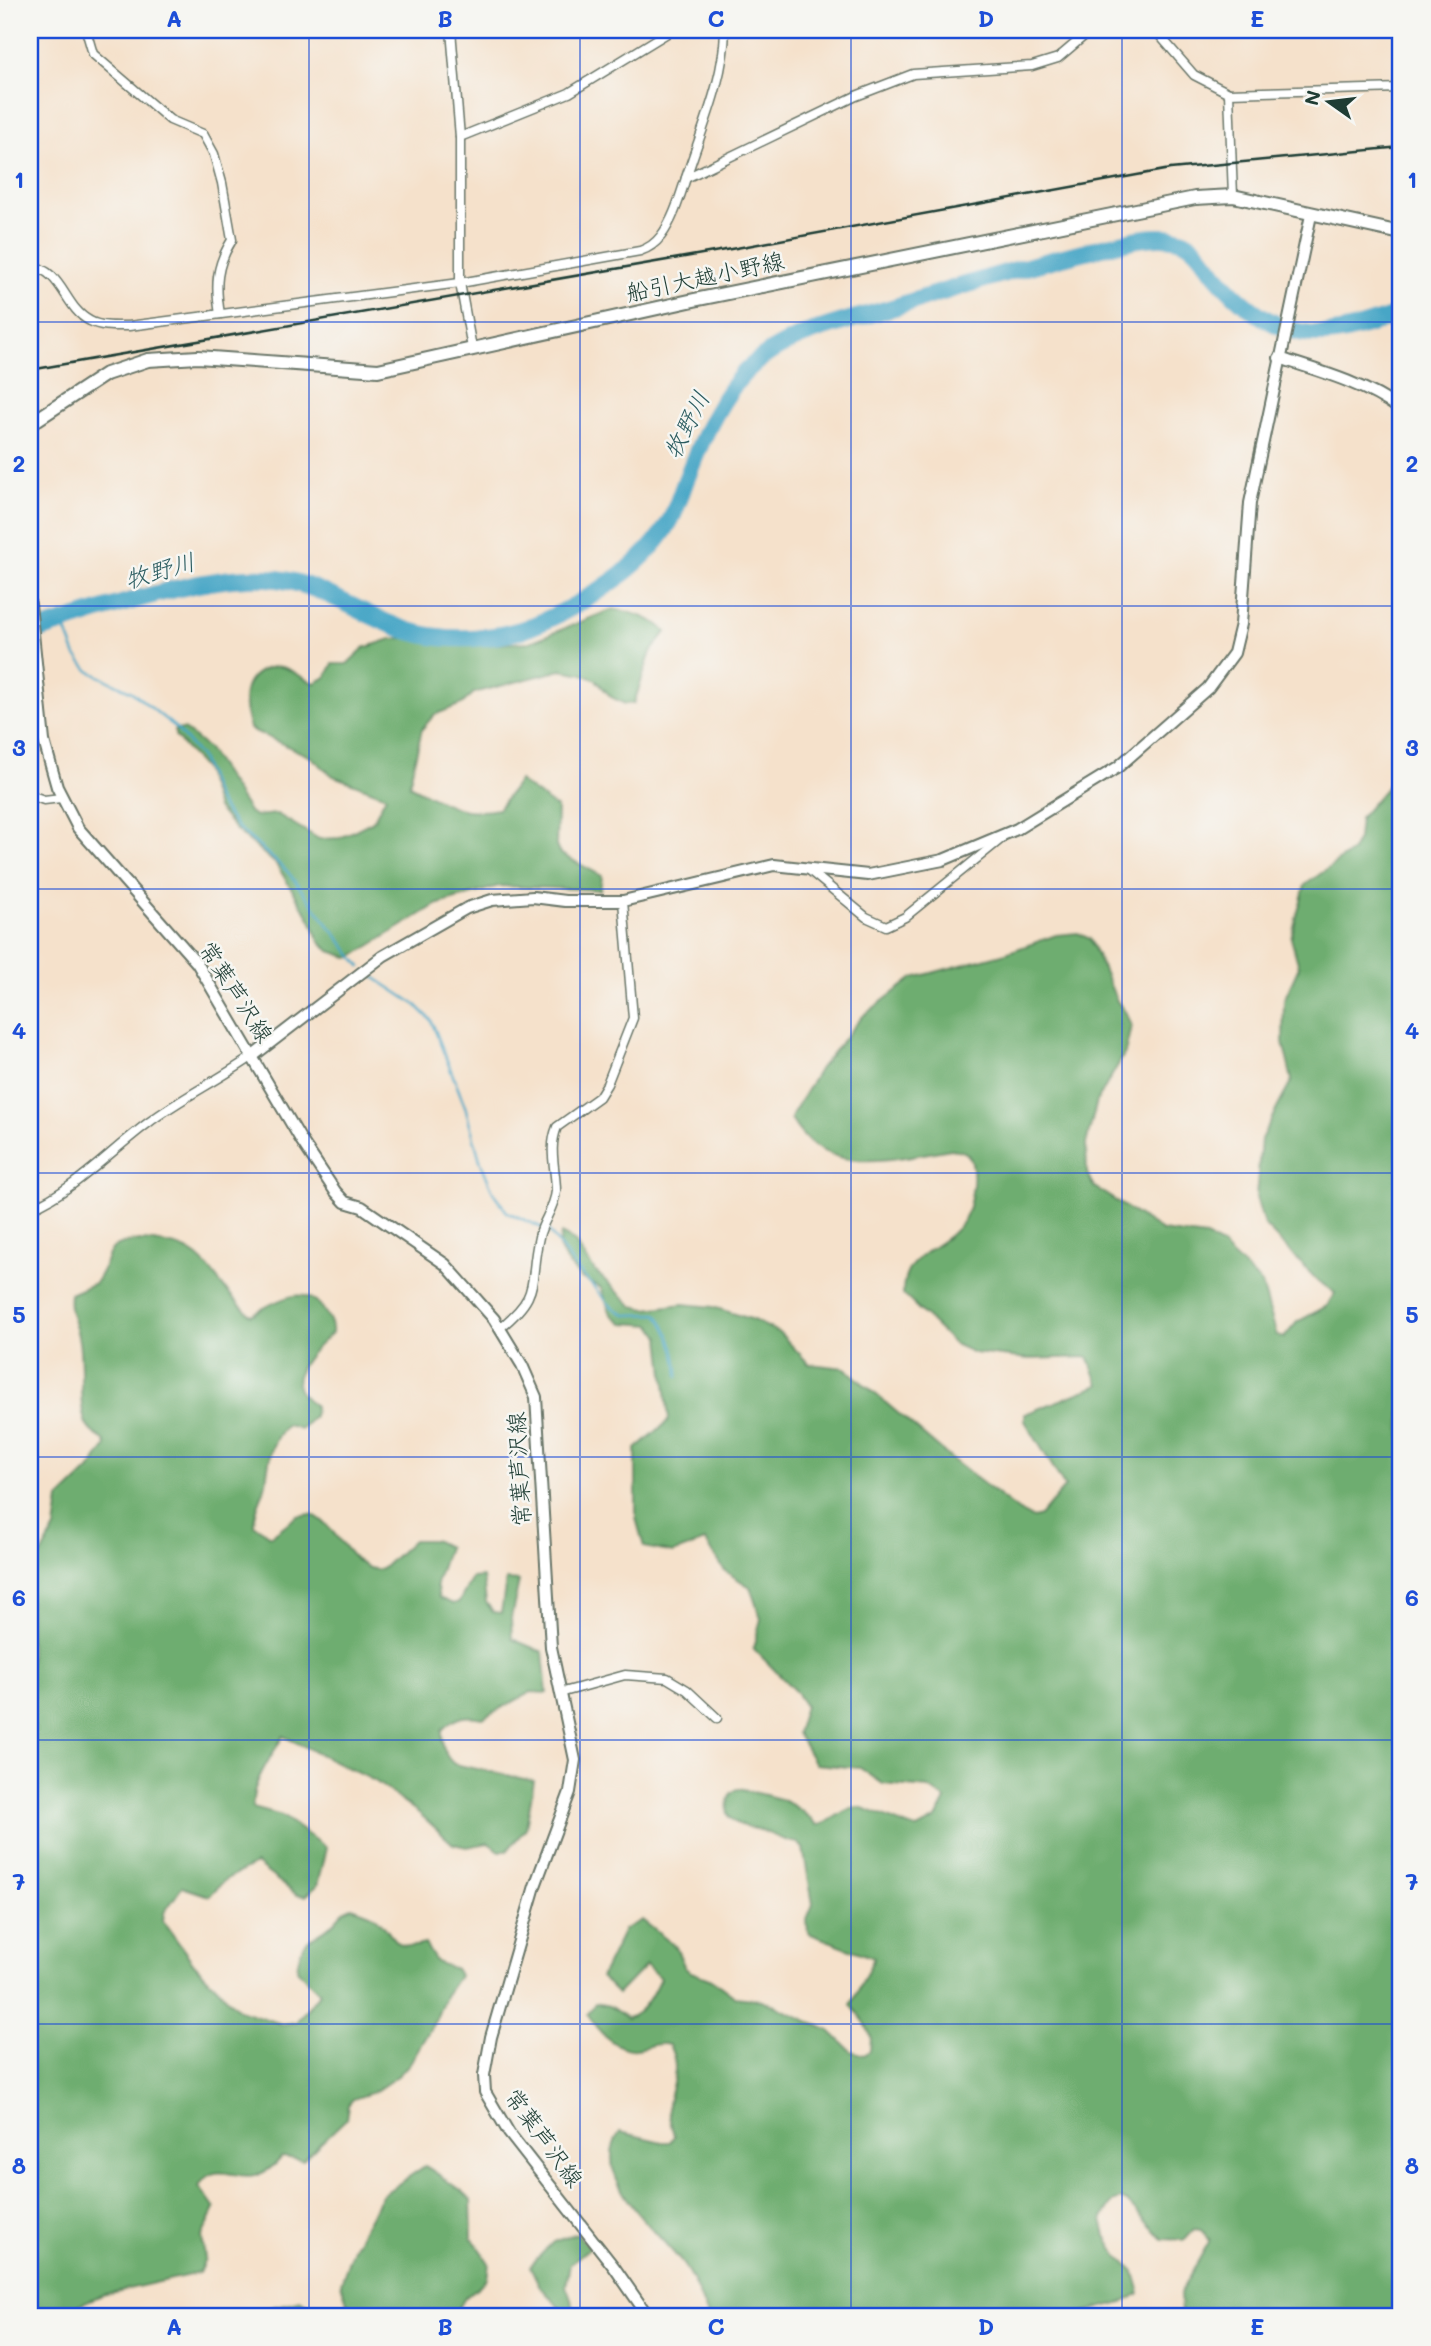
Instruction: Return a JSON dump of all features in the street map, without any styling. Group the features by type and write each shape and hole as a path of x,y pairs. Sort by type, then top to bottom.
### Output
{"main road":[{"name":"船引大越小野線","path":"30,424 106,374 148,360 198,357 378,370 1021,232 1195,198 1233,196 1401,233"},
{"path":"253,1056 383,956 467,908 492,900 533,897 623,901 736,877 775,865 868,875 943,860 1009,832 1118,767 1209,688 1234,653 1241,624 1250,503 1311,215"},
{"path":"1279,358 1373,393 1401,410"},
{"name":"常葉芦沢線","path":"30,604 33,682 44,741 61,798 94,847 197,963 335,1191 345,1202 362,1207 445,1264 481,1301 500,1328 528,1379 539,1413 548,1614 560,1693 574,1744 573,1777 538,1876 494,2025 487,2054 485,2092 509,2133 614,2267 648,2316"}],"street":[{"path":"86,30 93,54 170,120 203,134 214,154 232,240 221,258 215,282 220,314"},
{"path":"451,30 460,137 460,283 472,348"},
{"path":"460,137 569,93 672,30"},
{"path":"30,266 52,275 88,321 129,326 460,283 640,251 652,246 663,234 686,178 713,101 724,49 725,30"},
{"path":"686,178 856,96 914,74 1032,66 1058,58 1090,30"},
{"path":"1155,30 1194,75 1229,93 1401,88"},
{"path":"1229,93 1233,196"},
{"path":"30,795 44,800 61,798"},
{"path":"809,870 866,917 886,926 905,917 1009,832"},
{"path":"500,1328 520,1311 532,1288 539,1237 556,1193 552,1156 557,1127 599,1097 607,1084 633,1018 623,901"},
{"path":"30,1209 44,1203 111,1156 148,1123 253,1056"},
{"path":"560,1693 625,1675 667,1678 687,1690 717,1718"}],"green space":[{"path":"613,609 649,619 666,632 651,652 634,703 625,704 611,697 596,680 583,674 561,670 474,693 462,704 434,715 422,729 409,785 452,806 485,811 498,809 519,781 557,808 556,846 559,853 602,876 600,890 499,886 436,905 350,958 330,951 319,941 311,920 276,864 236,830 217,808 204,769 175,736 175,730 184,729 208,749 250,813 256,816 277,814 319,839 340,838 373,821 386,796 333,776 311,757 250,729 244,695 249,681 255,675 266,669 280,667 315,683 326,677 333,664 347,664 364,648 391,639 419,637 461,646 530,642"},
{"path":"1401,770 1401,2316 1181,2316 1180,2293 1210,2240 1201,2230 1194,2229 1184,2240 1163,2239 1127,2202 1120,2199 1113,2202 1102,2220 1106,2236 1118,2256 1134,2272 1140,2293 1126,2301 1070,2316 708,2316 685,2267 632,2205 620,2187 613,2169 612,2150 620,2132 662,2142 670,2142 674,2136 668,2108 675,2068 673,2053 669,2045 665,2044 636,2049 621,2047 601,2033 588,2014 595,2003 609,2006 627,2018 633,2015 647,2002 660,1978 646,1965 618,1994 601,1977 624,1930 642,1920 676,1947 685,1968 691,1972 712,1980 735,1997 762,2000 830,2031 851,2051 864,2055 870,2051 871,2037 865,2023 851,2005 874,1958 808,1933 807,1919 813,1904 803,1848 798,1843 736,1823 727,1809 728,1799 738,1789 772,1797 790,1803 817,1825 858,1807 917,1829 936,1819 946,1800 929,1788 883,1784 860,1768 815,1764 797,1733 805,1706 795,1691 753,1648 761,1619 750,1587 725,1571 705,1541 673,1553 644,1547 636,1518 636,1449 669,1420 660,1337 652,1325 623,1323 611,1314 601,1288 581,1278 566,1261 559,1247 561,1234 574,1241 595,1271 633,1306 647,1309 683,1304 713,1307 751,1319 780,1333 809,1364 845,1368 954,1461 1019,1511 1033,1518 1040,1516 1065,1487 1025,1421 1025,1414 1099,1385 1088,1357 1029,1359 974,1353 954,1344 903,1294 909,1269 955,1230 966,1215 973,1187 973,1167 970,1159 966,1153 951,1149 885,1160 842,1158 822,1151 805,1138 791,1119 793,1113 820,1068 863,1016 913,978 1006,953 1056,935 1078,933 1090,939 1131,1026 1125,1053 1097,1101 1086,1144 1087,1173 1093,1186 1162,1231 1206,1237 1220,1244 1262,1284 1277,1336 1284,1338 1297,1322 1327,1306 1335,1293 1317,1280 1264,1225 1256,1197 1261,1139 1292,1080 1283,1042 1284,1000 1299,967 1291,938 1305,885 1352,851 1358,839 1360,818"},
{"path":"136,1241 162,1243 194,1254 251,1315 280,1300 300,1295 317,1302 330,1322 332,1333 307,1358 297,1382 304,1397 315,1406 314,1416 301,1429 287,1425 277,1437 271,1451 265,1487 254,1525 271,1536 297,1516 311,1514 329,1528 353,1557 371,1569 382,1569 413,1540 434,1540 448,1547 436,1584 439,1598 453,1604 459,1602 472,1578 483,1577 486,1602 493,1612 501,1613 506,1580 519,1581 511,1618 512,1639 543,1652 547,1693 531,1692 483,1718 461,1718 442,1730 447,1757 454,1764 534,1781 526,1828 507,1851 500,1851 488,1843 467,1847 453,1844 420,1814 375,1781 283,1736 258,1780 253,1808 282,1816 326,1848 317,1886 305,1896 297,1895 256,1864 226,1879 209,1896 182,1887 164,1913 163,1921 194,1964 239,2010 282,2024 296,2022 320,1993 297,1970 301,1950 308,1941 352,1907 374,1916 398,1943 405,1946 425,1944 436,1962 456,1969 459,1976 445,1996 436,2019 410,2063 399,2075 374,2092 353,2099 348,2105 346,2119 303,2160 282,2157 269,2169 257,2175 216,2173 207,2176 199,2186 215,2209 202,2236 205,2259 199,2273 102,2295 51,2316 30,2316 30,1574 55,1529 59,1499 89,1470 106,1446 104,1440 90,1430 85,1421 79,1343 70,1309 70,1294 95,1283 112,1250"},
{"path":"425,2166 471,2200 472,2238 489,2263 487,2279 465,2298 454,2316 343,2316 350,2312 341,2283 354,2246 382,2195"},
{"path":"577,2233 589,2248 570,2264 566,2286 577,2316 567,2316 539,2285 530,2266 553,2242"},
{"path":"300,2300 307,2304 313,2316 250,2316 272,2307"}],"waterway":[{"name":"牧野川","path":"30,633 153,595 219,581 249,578 277,579 308,586 380,620 430,636 488,637 525,629 560,614 597,592 648,551 671,519 712,420 737,382 762,358 779,347 818,330 1013,271 1100,248 1152,237 1169,237 1184,241 1201,255 1227,287 1250,308 1277,325 1292,330 1334,333 1401,314"},
{"path":"63,623 76,656 89,671 132,692 177,729 201,758 216,797 226,813 238,828 287,871 361,967"},
{"path":"366,972 416,1005 431,1020 465,1106 480,1160 493,1192 507,1212 549,1231 576,1268 611,1306 625,1315 657,1314 666,1327 672,1344 678,1377"}],"railway":[{"path":"30,370 731,249 1170,169 1401,147"}]}
